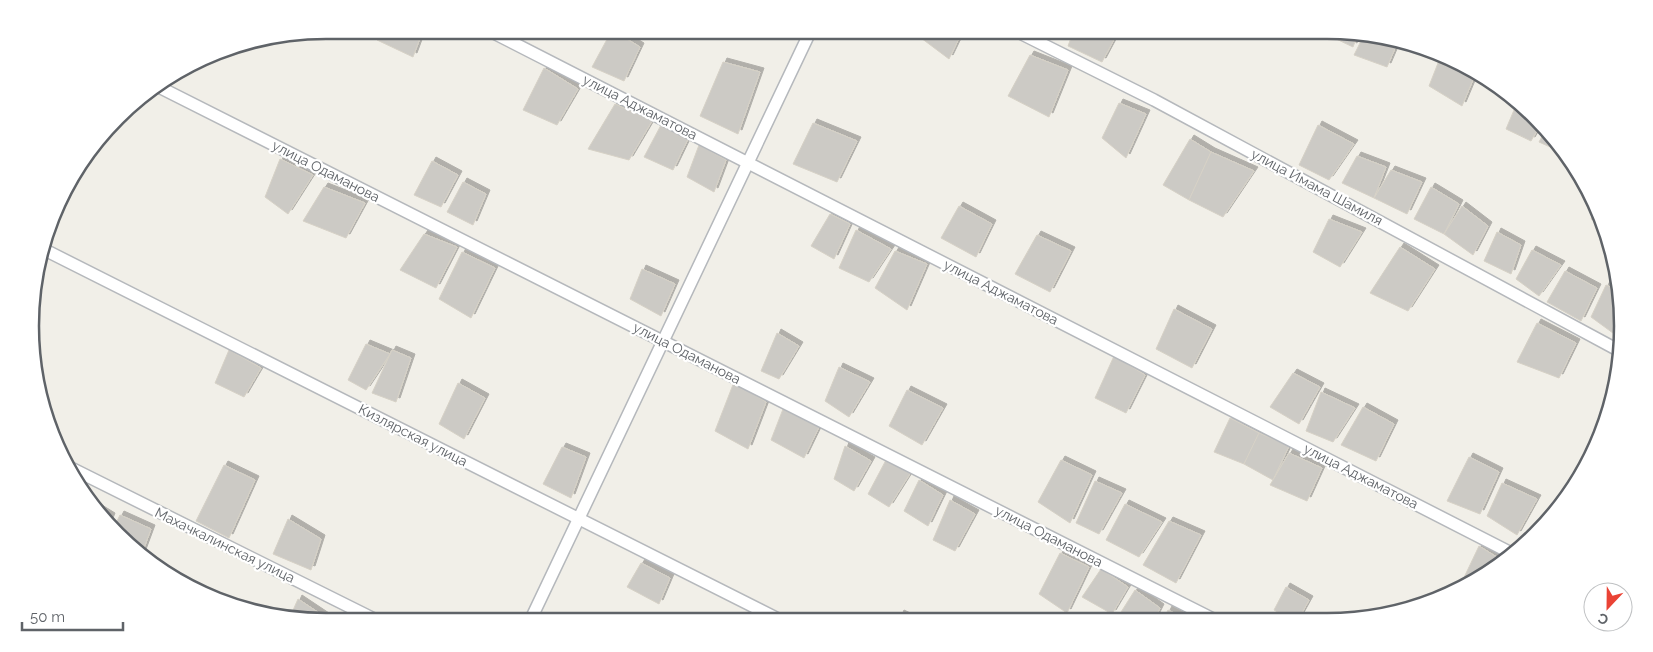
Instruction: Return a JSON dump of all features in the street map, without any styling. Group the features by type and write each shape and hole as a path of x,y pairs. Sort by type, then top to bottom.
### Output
{"street":[{"name":"улица Аджаматова","path":"506,39 1506,550"},
{"path":"534,613 807,39"},
{"name":"улица Имама Шамиля","path":"1032,39 1154,100 1614,348"},
{"name":"улица Одаманова","path":"163,89 1201,613"},
{"name":"Кизлярская улица","path":"49,252 766,613"},
{"name":"Махачкалинская улица","path":"78,471 362,613"}],"building":[{"path":"377,39 420,39 413,57"},
{"path":"607,39 627,39 640,47 624,81 592,67"},
{"path":"922,39 959,39 949,59"},
{"path":"1071,39 1114,39 1102,62 1068,46"},
{"path":"1336,39 1356,40 1353,47"},
{"path":"1361,41 1395,47 1387,67 1354,55"},
{"path":"1030,55 1068,70 1049,117 1008,96"},
{"path":"723,62 760,72 738,134 700,116"},
{"path":"1439,62 1474,79 1462,106 1429,86"},
{"path":"544,68 578,89 557,125 523,110"},
{"path":"1119,103 1146,114 1126,158 1102,138"},
{"path":"615,104 652,121 629,160 588,149"},
{"path":"1515,109 1537,131 1531,141 1506,129"},
{"path":"813,123 857,141 837,182 793,164"},
{"path":"661,125 688,139 673,170 644,157"},
{"path":"1318,125 1354,144 1329,180 1299,165"},
{"path":"1542,136 1552,148 1539,142"},
{"path":"1190,139 1211,152 1189,200 1163,185"},
{"path":"699,145 726,160 714,192 687,177"},
{"path":"1211,152 1254,171 1223,217 1189,200"},
{"path":"1357,156 1386,167 1374,198 1342,183"},
{"path":"280,159 313,175 288,214 265,197"},
{"path":"432,161 458,175 441,207 414,195"},
{"path":"1391,170 1422,182 1407,214 1374,198"},
{"path":"463,182 486,194 473,225 447,212"},
{"path":"324,187 365,203 346,238 303,221"},
{"path":"1431,187 1459,204 1444,234 1414,219"},
{"path":"959,206 992,224 976,257 941,238"},
{"path":"1462,206 1488,226 1473,255 1444,234"},
{"path":"830,214 850,224 834,259 811,246"},
{"path":"1329,219 1362,232 1340,267 1313,252"},
{"path":"856,230 891,249 869,282 839,268"},
{"path":"1497,232 1521,245 1511,274 1484,261"},
{"path":"424,234 457,247 436,288 400,270"},
{"path":"1037,235 1071,251 1050,292 1015,274"},
{"path":"1400,247 1435,269 1408,311 1370,293"},
{"path":"1532,250 1561,265 1539,296 1516,279"},
{"path":"895,251 927,264 907,310 875,288"},
{"path":"462,252 495,268 471,318 439,299"},
{"path":"642,269 675,284 661,316 630,299"},
{"path":"1565,271 1597,288 1581,321 1547,302"},
{"path":"1606,285 1612,287 1614,334 1591,317"},
{"path":"1174,309 1212,329 1192,368 1156,349"},
{"path":"1537,323 1576,343 1559,378 1517,362"},
{"path":"777,333 799,346 779,379 761,371"},
{"path":"366,344 390,354 366,390 348,380"},
{"path":"229,350 261,368 244,397 215,383"},
{"path":"392,350 411,358 396,402 372,393"},
{"path":"1114,356 1145,375 1126,413 1095,398"},
{"path":"839,367 870,382 849,417 825,401"},
{"path":"1293,373 1320,387 1299,424 1270,407"},
{"path":"734,382 766,402 748,449 715,431"},
{"path":"458,383 485,398 464,439 439,424"},
{"path":"907,390 943,408 922,445 889,426"},
{"path":"1321,392 1355,408 1333,442 1306,431"},
{"path":"1363,407 1394,424 1376,461 1341,445"},
{"path":"783,409 819,427 804,458 771,440"},
{"path":"1230,418 1259,433 1244,464 1214,452"},
{"path":"1259,433 1289,446 1273,480 1244,464"},
{"path":"845,446 871,461 854,491 834,479"},
{"path":"562,447 586,457 571,498 543,484"},
{"path":"1289,453 1322,468 1307,501 1270,485"},
{"path":"1469,457 1499,472 1480,514 1447,501"},
{"path":"886,460 911,472 889,507 868,494"},
{"path":"1061,460 1092,475 1070,523 1038,502"},
{"path":"224,465 255,480 229,538 196,521"},
{"path":"919,480 943,495 928,526 904,511"},
{"path":"1095,481 1122,493 1099,534 1076,523"},
{"path":"1502,483 1537,499 1517,535 1487,516"},
{"path":"950,500 975,514 955,551 933,540"},
{"path":"1125,504 1162,522 1139,557 1106,540"},
{"path":"120,515 151,529 144,548 123,529 116,522"},
{"path":"288,519 321,539 311,570 273,554"},
{"path":"1169,521 1201,535 1176,583 1143,565"},
{"path":"1479,546 1497,557 1487,565 1463,579"},
{"path":"1060,553 1089,567 1067,613 1039,594"},
{"path":"641,563 670,578 659,604 627,587"},
{"path":"1101,569 1128,587 1113,613 1082,597"},
{"path":"1286,587 1309,600 1302,613 1279,613 1274,610"},
{"path":"1135,590 1160,608 1158,613 1120,613"},
{"path":"298,599 319,613 307,613 292,611"}]}
